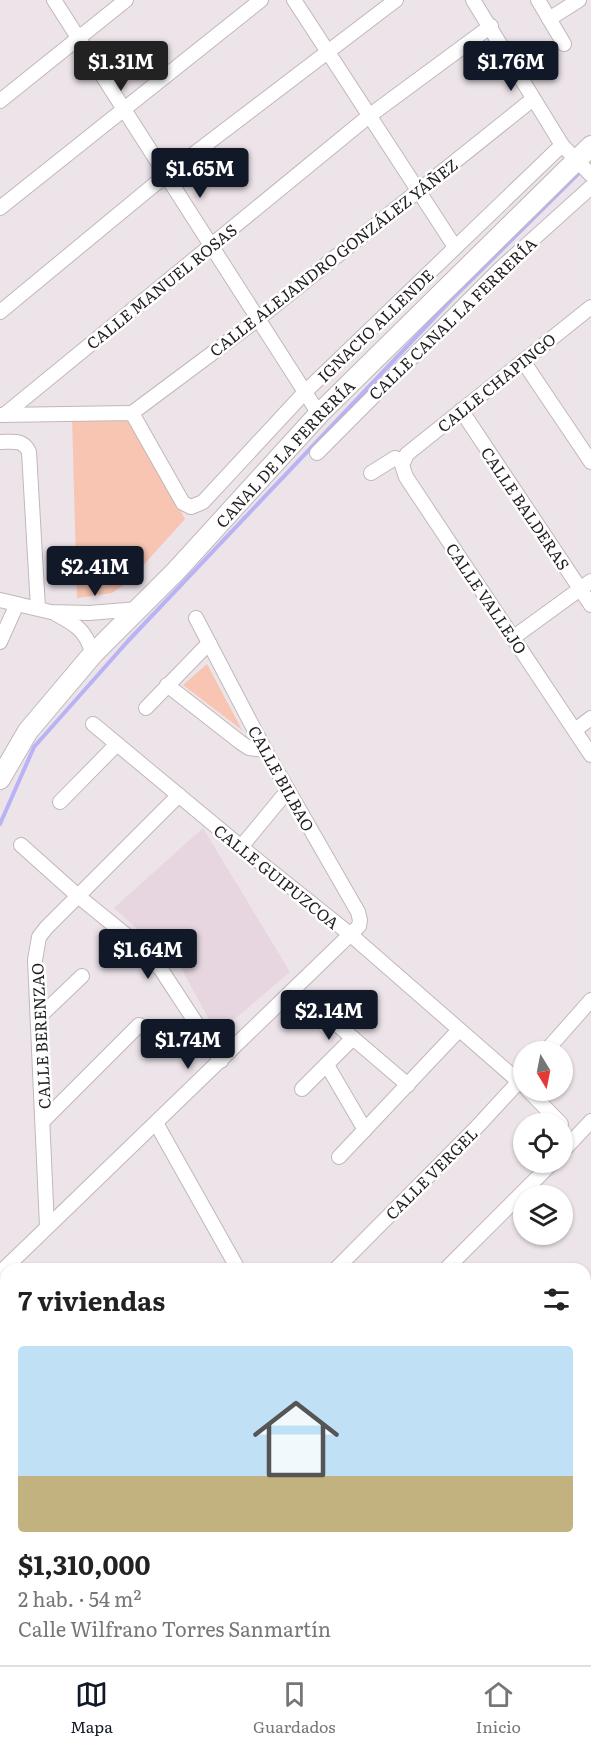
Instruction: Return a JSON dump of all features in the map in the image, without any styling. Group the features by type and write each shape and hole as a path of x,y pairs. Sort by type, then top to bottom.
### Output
{"street":[{"path":"54,0 319,414"},
{"path":"0,101 126,0"},
{"path":"0,208 261,0"},
{"path":"294,0 455,247"},
{"path":"0,312 166,175 396,0"},
{"path":"473,0 562,145 587,167"},
{"path":"538,0 564,44"},
{"path":"549,19 579,0"},
{"name":"CALLE MANUEL ROSAS","path":"2,415 369,116 491,26"},
{"name":"CALLE ALEJANDRO GONZÁLEZ YÁÑEZ","path":"132,413 258,319 533,99"},
{"name":"IGNACIO ALLENDE","path":"132,413 183,503 191,507 203,502 305,392 562,145"},
{"name":"CANAL DE LA FERRERÍA","path":"0,779 28,731 93,654 212,532 319,414 468,269 587,167"},
{"name":"CALLE CANAL LA FERRERÍA","path":"317,453 500,268 587,167"},
{"name":"CALLE CHAPINGO","path":"371,473 395,458 403,462 407,454 461,410 589,312"},
{"path":"523,361 591,462"},
{"name":"CALLE BALDERAS","path":"461,410 586,585 591,605"},
{"path":"2,415 132,413"},
{"path":"0,442 18,441 30,452 45,610"},
{"name":"CALLE VALLEJO","path":"403,462 406,477 591,755"},
{"path":"514,637 586,585"},
{"path":"0,600 45,610 89,613 139,609"},
{"path":"0,642 17,604"},
{"path":"45,610 76,625 87,636 93,654"},
{"name":"CALLE BILBAO","path":"196,618 265,750 358,912 359,926 351,935"},
{"path":"146,708 209,643"},
{"path":"167,685 249,748 265,750"},
{"path":"575,730 591,718"},
{"name":"CALLE GUIPUZCOA","path":"93,724 351,935 458,1031 513,1076"},
{"path":"60,802 117,744"},
{"path":"241,847 288,790"},
{"name":"CALLE BERENZAO","path":"47,1227 44,1120 35,960 39,938 46,928 179,795"},
{"path":"21,845 78,896 142,948 152,959 221,1061"},
{"path":"10,1263 351,935"},
{"path":"38,1018 82,976"},
{"path":"555,1041 591,1000"},
{"path":"327,1016 408,1085"},
{"path":"44,1120 139,1024"},
{"path":"339,1157 458,1031"},
{"path":"302,1089 353,1038"},
{"path":"327,1065 365,1130"},
{"name":"CALLE VERGEL","path":"342,1263 513,1093"},
{"name":"CALLE GUIPUZCOA","path":"540,1101 551,1113"},
{"path":"573,1140 591,1120"},
{"path":"156,1123 235,1263"},
{"name":"CALLE GUIPUZCOA","path":"573,1134 576,1137"},
{"path":"452,1263 542,1173"}],"shaded area":[{"path":"129,416 185,519 128,582 112,593 77,598 72,417"},
{"path":"207,664 242,730 183,685"},
{"path":"203,828 290,972 217,1034 181,968 114,908"}],"waterway":[{"path":"0,824 34,747 128,641 450,301 581,171"}]}
